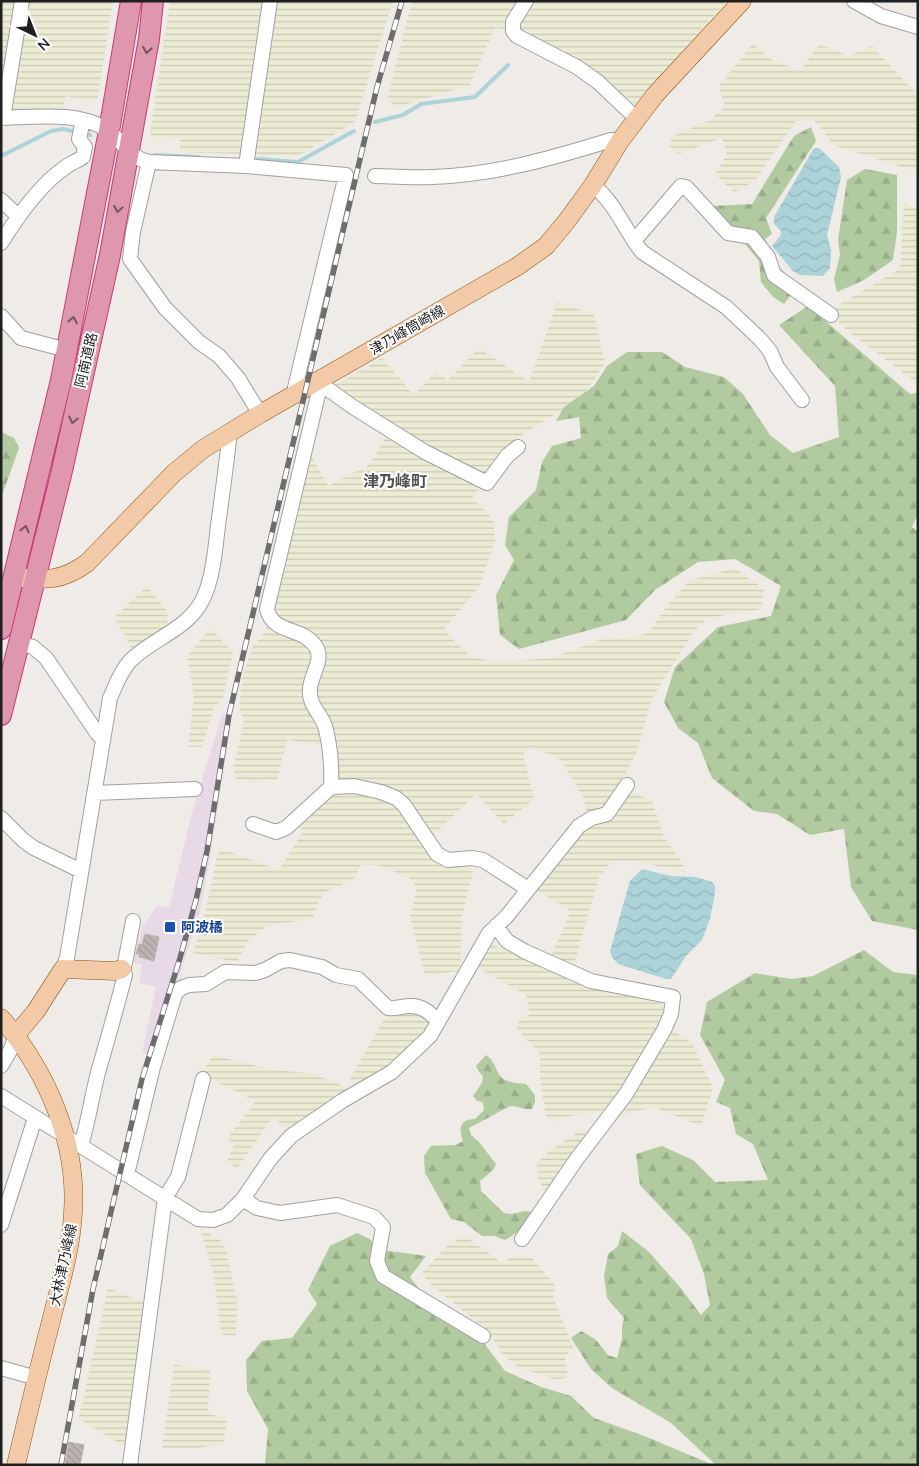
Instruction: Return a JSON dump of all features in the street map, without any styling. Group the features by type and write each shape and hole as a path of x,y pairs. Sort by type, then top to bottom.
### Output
{"highway":[{"name":"阿南道路","path":"1,629 4,608 14,577 61,380 109,131 131,1"},
{"name":"阿南道路","path":"1,715 61,474 110,255 149,39 153,1"}],"main road":[{"name":"津乃峰筒崎線","path":"14,577 35,579 63,577 76,572 174,473 203,449 230,431 518,266 546,246 593,185 620,141 654,95 742,1"},
{"path":"16,1035 36,1011 63,969 115,971 122,969"},
{"name":"大林津乃峰線","path":"1,1018 16,1035 41,1075 65,1135 72,1181 73,1213 67,1253 16,1465"}],"street":[{"path":"22,1 2,118 68,117 82,128"},
{"path":"246,166 270,1"},
{"path":"526,1 513,22 512,30 518,36 577,67 598,82 637,119"},
{"path":"854,1 881,16 918,27"},
{"path":"82,128 97,124 109,131 138,160 149,162 246,166 346,175 293,396"},
{"path":"1,243 18,216 53,178 63,169 83,157 85,147 80,138 82,128"},
{"path":"375,176 432,177 491,171 544,160 611,140 620,141"},
{"path":"149,162 133,232 130,259 165,308 199,342 220,356 238,378 260,414"},
{"path":"593,185 604,194 642,252 726,307 760,339 770,351 777,367 802,400"},
{"path":"634,241 681,186 686,187 728,233 752,237 768,257 774,275 830,315"},
{"path":"1,200 18,216"},
{"path":"110,255 120,259 130,259"},
{"path":"1,316 21,338 67,350"},
{"path":"318,382 353,407 425,452 486,483 507,456 518,447"},
{"path":"318,382 318,395 267,609 269,618 278,626 309,638 318,649 318,658 310,687 312,704 324,724 332,762 331,787"},
{"path":"63,969 67,958 110,698 119,676 130,661 148,646 178,628 197,610 207,592 214,561 230,431"},
{"path":"18,643 33,647 46,658 103,740"},
{"path":"1,1096 198,1219 213,1220 227,1215 243,1200 270,1159 291,1136 342,1101 392,1072 430,1036 489,933 508,916 555,859 579,826 592,818 607,814 627,785"},
{"path":"253,824 276,832 286,828 331,787 354,786 381,792 396,798 404,805 437,854 448,860 472,858 483,860 528,890"},
{"path":"94,793 195,790"},
{"path":"1,818 34,848 81,871"},
{"path":"82,1145 99,1071 123,982 124,975 122,969 125,963 133,921"},
{"path":"496,926 507,941 524,951 591,981 674,997 664,1030 626,1094 576,1160 522,1239"},
{"path":"127,1174 153,1067 175,994 181,988 188,985 206,984 225,972 255,972 265,970 281,961 290,960 322,967 336,974 358,979 388,1008 419,1007 427,1010 438,1021"},
{"path":"1,1066 12,1050 16,1035"},
{"path":"132,1463 165,1198 178,1177 203,1079"},
{"path":"1,1225 35,1118"},
{"path":"243,1200 257,1208 280,1213 337,1205 374,1217 382,1227 377,1261 383,1276 483,1336"},
{"path":"1,1368 37,1378"}],"shaded area":[{"path":"222,714 232,717 199,916 153,1055 142,1053 156,987 139,983 142,965 133,962 142,927 157,906 169,907 192,813"}],"green space":[{"path":"1,1 113,1 97,102 66,96 62,112 1,114"},
{"path":"170,1 393,1 355,122 298,156 180,152 180,138 153,137 150,134"},
{"path":"412,1 727,1 635,104 595,70 526,32 495,28 470,85 397,107 387,100"},
{"path":"753,43 768,58 800,71 820,44 849,56 872,46 915,92 918,98 918,172 833,145 814,120 796,121 755,181 734,192 715,174 727,154 722,138 678,154 670,147 671,137 710,120 725,106 719,86"},
{"path":"811,127 816,141 766,218 772,234 765,239 779,267 798,286 784,304 773,297 761,282 759,261 745,244 720,221 712,206 752,204 794,136"},
{"path":"865,169 897,175 897,232 893,260 864,280 837,292 834,279 840,255 838,240 847,180"},
{"path":"904,203 918,208 918,380 914,381 840,325 835,307 900,269"},
{"path":"557,303 594,314 605,363 581,398 513,441 472,498 493,519 495,541 479,587 444,629 471,657 498,662 550,658 606,638 624,639 648,633 688,581 735,568 764,589 761,609 708,618 694,631 651,700 637,752 619,786 652,801 664,837 684,866 685,872 634,861 612,861 599,878 573,967 551,956 571,911 535,889 572,843 589,828 584,799 561,760 531,747 523,754 534,799 504,824 476,794 424,844 431,856 443,866 474,868 462,916 460,971 425,975 410,917 417,888 409,877 376,865 361,865 354,879 323,893 312,919 268,925 248,941 237,962 193,953 204,917 219,848 279,870 303,831 297,824 332,794 334,746 287,740 277,780 248,781 236,779 233,770 244,720 239,706 243,676 253,646 265,632 310,453 328,486 370,464 392,427 333,386 382,358 414,395 436,372 448,380 479,348 529,382"},
{"path":"808,306 910,394 918,393 918,514 912,527 918,532 918,930 872,921 851,887 844,829 810,835 777,814 754,811 712,778 698,743 678,728 664,702 675,667 718,627 771,616 781,586 735,559 698,562 655,590 626,620 519,649 500,635 496,595 514,560 505,545 509,517 536,490 542,462 552,446 581,438 579,417 556,421 564,407 594,386 607,366 627,352 662,352 685,367 724,377 743,394 770,435 793,453 839,437 835,386 779,325"},
{"path":"1,432 14,438 19,448 1,498"},
{"path":"147,586 168,612 167,627 133,650 114,618"},
{"path":"210,628 233,652 223,699 214,708 202,747 188,747 194,695 187,657"},
{"path":"490,944 577,981 660,1003 664,1007 654,1035 627,1084 601,1112 578,1114 553,1121 546,1116 540,1080 540,1054 517,1029 518,1022 530,1014 526,995 477,967"},
{"path":"864,950 893,972 918,975 918,1465 716,1465 671,1423 612,1388 591,1369 571,1338 581,1331 595,1339 608,1355 617,1358 622,1339 624,1318 607,1298 604,1276 608,1254 618,1246 622,1231 648,1251 679,1286 701,1315 710,1305 704,1274 691,1239 640,1185 636,1154 662,1146 693,1160 715,1182 768,1180 753,1144 736,1134 730,1108 716,1102 725,1080 700,1035 707,1002 755,973 791,979 813,976"},
{"path":"416,1013 424,1017 431,1025 392,1064 363,1083 356,1085 350,1079 384,1019 397,1015"},
{"path":"670,1029 692,1043 713,1088 701,1126 656,1108 639,1110 615,1117"},
{"path":"212,1055 273,1070 309,1073 346,1088 342,1094 290,1129 272,1118 237,1169 227,1160 234,1145 227,1138 256,1101 202,1075"},
{"path":"486,1055 504,1080 526,1084 535,1095 532,1109 510,1106 469,1128 471,1135 496,1164 493,1170 480,1181 481,1191 504,1213 533,1212 518,1232 505,1240 494,1236 482,1236 464,1222 451,1219 425,1173 424,1156 431,1146 456,1145 463,1141 461,1129 463,1123 470,1119 475,1119 484,1110 483,1102 477,1101 473,1096 482,1083 483,1076 476,1066"},
{"path":"583,1129 585,1137 546,1192 538,1180 537,1163 549,1151"},
{"path":"200,1228 223,1242 227,1254 237,1301 236,1337 221,1334 213,1272"},
{"path":"357,1233 370,1239 376,1249 426,1256 410,1277 436,1311 480,1338 505,1371 541,1387 571,1396 594,1418 647,1437 713,1465 265,1465 268,1429 247,1391 246,1360 262,1341 292,1338 317,1304 308,1290 330,1246"},
{"path":"466,1237 501,1262 519,1255 532,1258 555,1285 553,1297 573,1347 565,1358 568,1377 556,1380 518,1367 502,1354 489,1332 428,1282 422,1273 450,1243"},
{"path":"108,1288 145,1303 127,1448 79,1417"},
{"path":"174,1365 210,1370 208,1412 227,1421 223,1444 198,1448 162,1448"}],"water":[{"path":"814,148 819,148 839,167 841,177 827,235 831,250 830,268 823,276 800,275 793,271 772,246 781,235 781,231 774,224 774,217"},
{"path":"642,869 671,876 695,877 712,882 715,886 710,919 702,940 686,956 671,979 618,964 610,951 630,881"}],"building":[{"path":"145,934 159,937 154,961 139,957 140,954 136,954 139,944 142,945"},
{"path":"69,1442 84,1445 80,1465 65,1465"}],"waterway":[{"path":"375,122 403,115 421,104 475,97 508,65"},
{"path":"1,156 51,131 63,129 90,135"},
{"path":"258,159 298,162 354,131"},
{"path":"155,155 198,157"}],"railway":[{"path":"61,1465 93,1289 142,1079 196,900 207,851 229,715 377,87 402,1"}],"place":[{"name":"阿波橘","path":"170,927"}],"district":[{"name":"津乃峰町","path":"395,481"}]}
